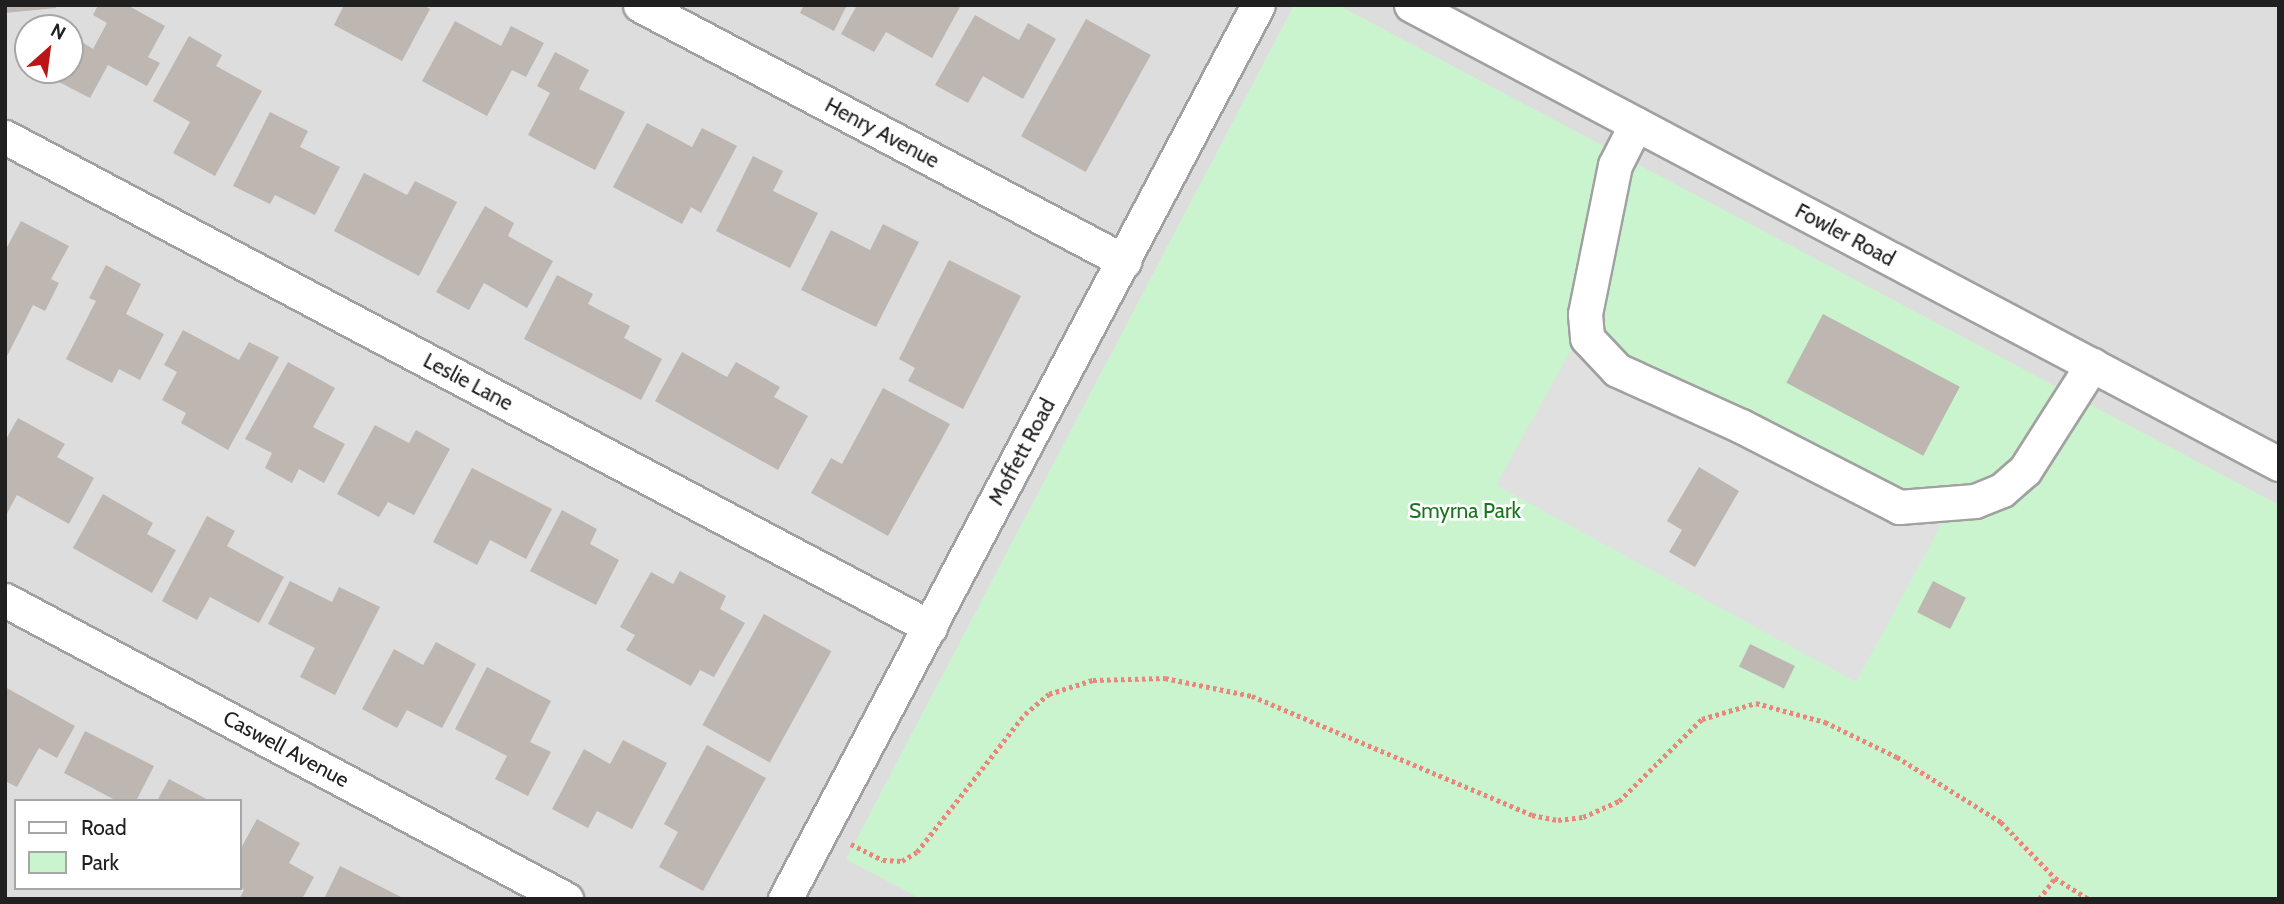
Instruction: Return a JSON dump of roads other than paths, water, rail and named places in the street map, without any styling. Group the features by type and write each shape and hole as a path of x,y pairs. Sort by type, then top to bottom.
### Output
{"street":[{"name":"Henry Avenue","path":"640,5 1124,261"},
{"name":"Moffett Road","path":"785,899 1258,5"},
{"name":"Fowler Road","path":"1412,5 2279,464"},
{"path":"1636,124 1615,164 1585,314 1587,338 1617,370 1741,426 1899,508 1975,502 2002,490 2025,470 2092,365"},
{"name":"Leslie Lane","path":"5,137 930,626"},
{"name":"Caswell Avenue","path":"5,600 566,899"}],"park label":[{"name":"Smyrna Park","path":"1465,511"}]}
